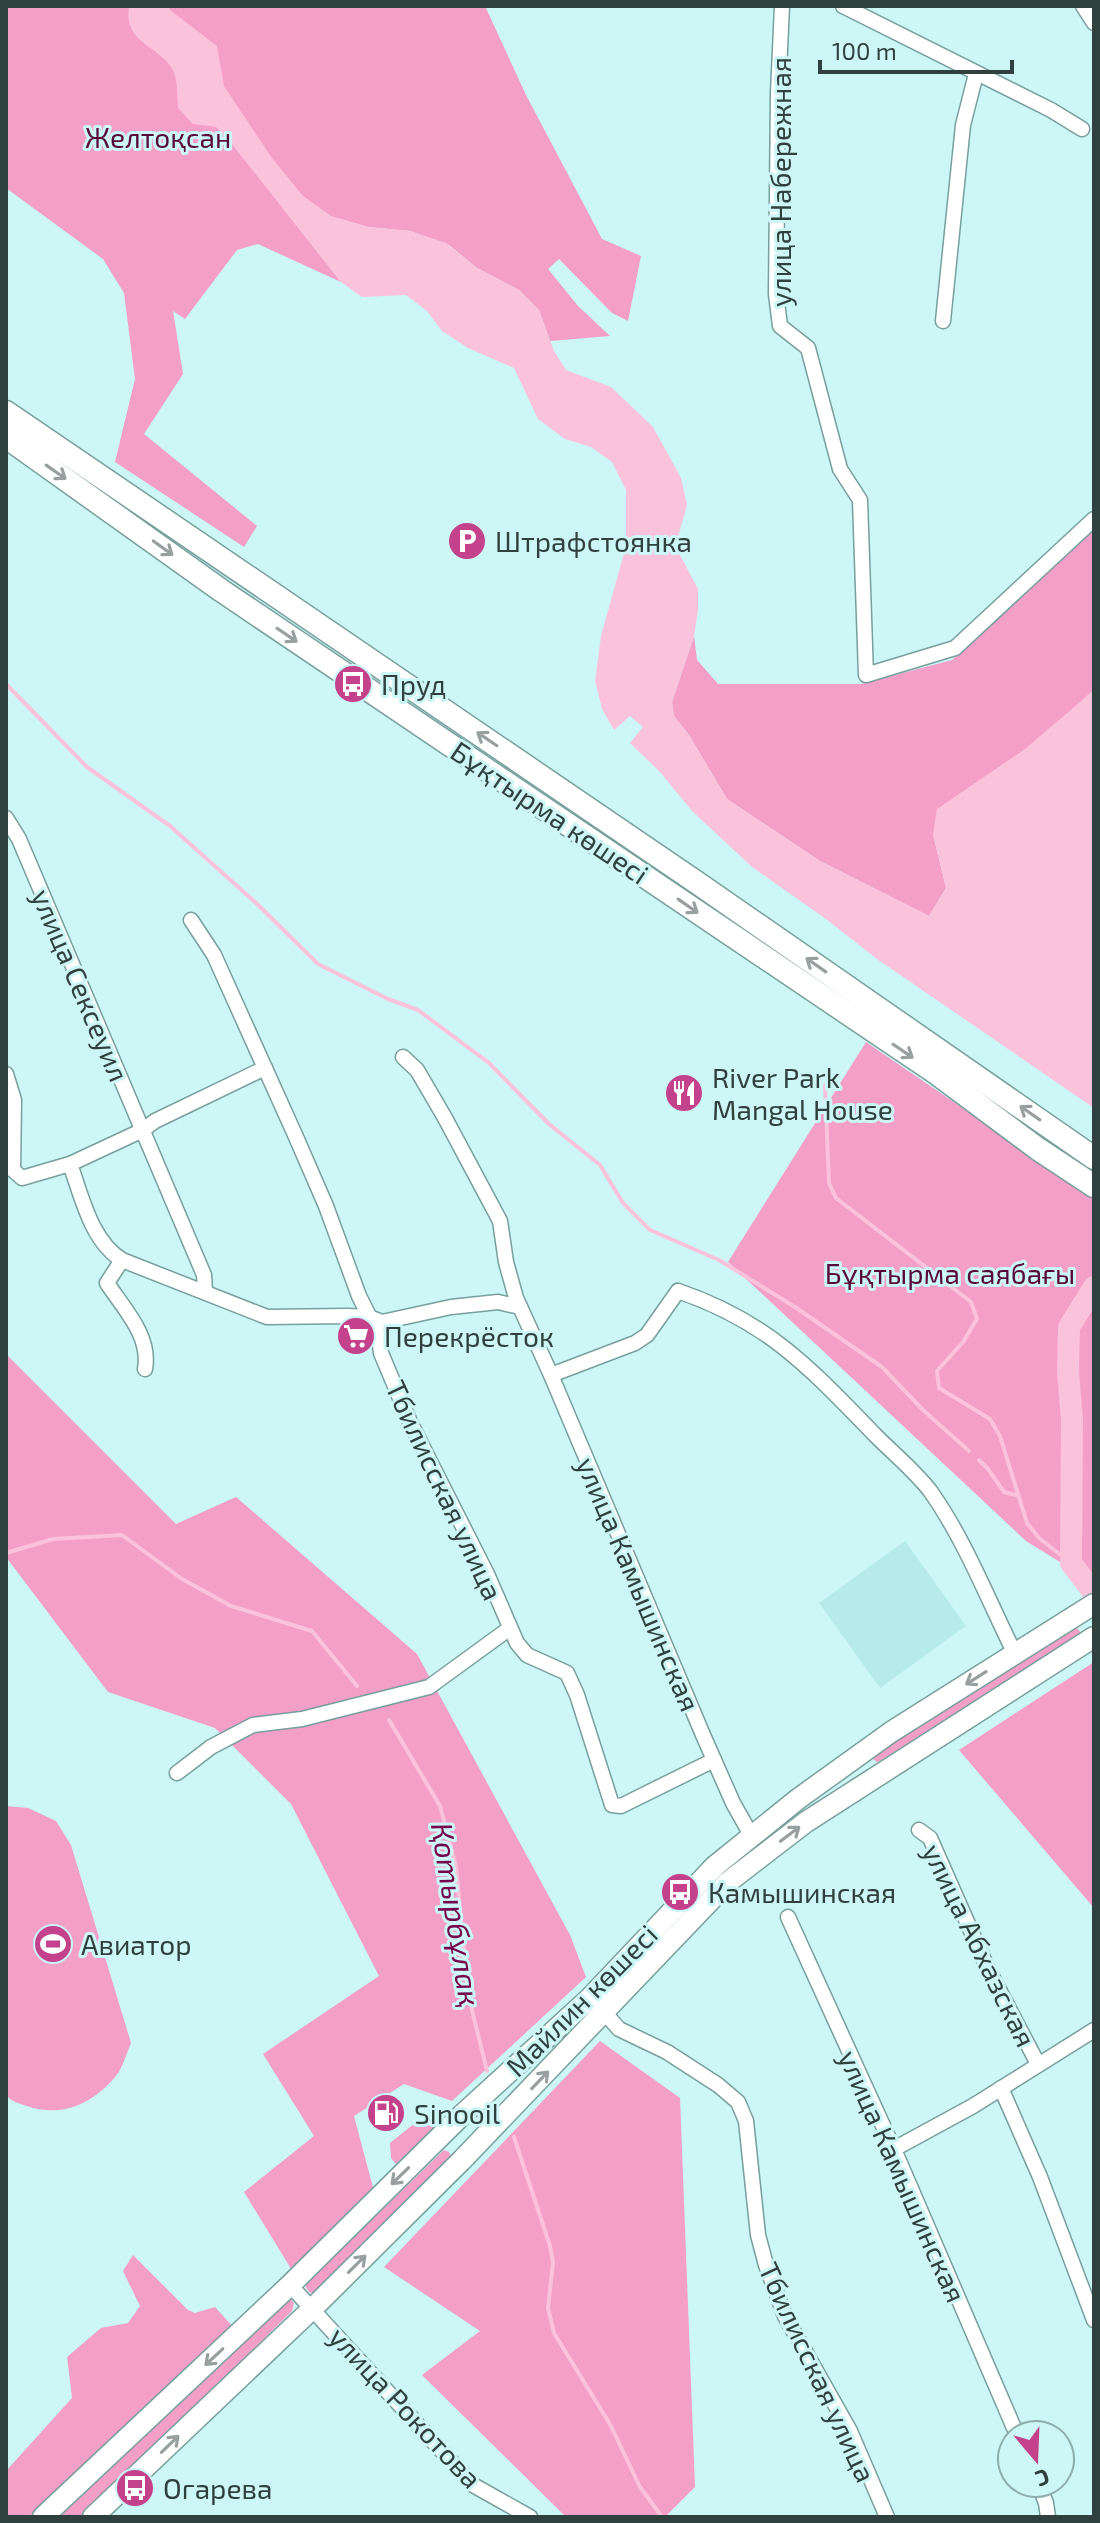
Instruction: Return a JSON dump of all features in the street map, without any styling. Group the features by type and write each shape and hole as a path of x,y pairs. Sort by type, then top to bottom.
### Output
{"main road":[{"name":"Бұқтырма көшесі","path":"6,412 1094,1158"},
{"name":"Бұқтырма көшесі","path":"6,437 222,591 923,1065 1094,1186"},
{"path":"222,591 238,569"},
{"name":"Майлин көшесі","path":"43,2517 590,1998 715,1866 751,1835 891,1732 1094,1604"},
{"name":"Майлин көшесі","path":"93,2517 313,2308 462,2160 728,1882 870,1780 1086,1642"},
{"path":"435,2142 450,2141 456,2144 462,2152 462,2160"}],"street":[{"name":"улица Набережная","path":"782,6 776,263 780,326 808,348 840,469 860,500 866,675 955,648 1094,519"},
{"path":"843,6 1051,110 1082,129"},
{"path":"1083,6 1094,23"},
{"path":"943,321 963,125 976,74"},
{"name":"улица Сексеуил","path":"6,818 12,843 143,1130 204,1275 205,1291"},
{"name":"Тбилисская улица","path":"191,920 214,955 326,1206 410,1422 487,1574 510,1628 527,1655 567,1673 612,1805 621,1806 714,1760"},
{"name":"улица Камышинская","path":"403,1057 417,1070 500,1221 506,1262 520,1307 714,1760 751,1835"},
{"path":"6,1074 14,1100 13,1170 22,1178 70,1164 265,1068"},
{"path":"70,1164 96,1232 108,1251 122,1260 267,1317 369,1317 382,1322 451,1307 498,1302 520,1307"},
{"path":"122,1260 107,1283 138,1328 147,1355 145,1369"},
{"path":"551,1375 635,1343 647,1335 678,1291 714,1303 742,1317 781,1343 819,1378 930,1491 966,1551 1015,1654"},
{"path":"177,1773 211,1747 253,1725 302,1719 429,1687 510,1628"},
{"name":"улица Абхазская","path":"919,1830 930,1838 987,1967 1038,2064"},
{"name":"улица Камышинская","path":"788,1917 894,2149 1010,2419"},
{"name":"Тбилисская улица","path":"604,2012 619,2029 667,2052 738,2102 746,2121 756,2222 766,2265 785,2316 850,2431 887,2517"},
{"path":"894,2149 1094,2030"},
{"name":"улица Абхазская","path":"1001,2088 1020,2128 1094,2320"},
{"name":"улица Рокотова","path":"290,2285 473,2485 530,2517"}],"shaded area":[{"path":"129,6 168,6 217,46 224,86 272,158 303,196 331,216 368,227 410,231 446,243 477,268 519,290 539,310 554,351 566,370 611,387 653,427 681,478 687,505 678,537 679,553 698,589 694,636 672,702 674,716 689,735 727,799 820,861 929,916 946,888 933,834 937,809 1025,749 1094,690 1094,1108 877,959 752,867 692,811 660,772 630,743 643,727 630,716 614,730 602,709 595,681 601,636 626,546 626,490 612,462 591,447 565,439 538,419 514,368 468,348 442,331 427,311 406,295 362,297 341,282 227,138 216,127 193,124 178,108 173,70 131,29"},
{"path":"905,1541 966,1626 880,1688 819,1603"}],"green space":[{"name":"Желтоқсан","path":"6,6 485,6 526,95 602,239 641,256 628,321 612,313 559,259 548,269 578,306 610,336 550,341 539,310 519,290 477,268 449,245 410,231 368,227 330,216 304,197 279,203 341,282 258,244 237,250 185,319 173,311 183,374 144,434 257,526 244,547 115,462 135,379 124,293 103,259 6,188"},
{"path":"1094,527 1094,690 933,834 946,888 929,916 820,861 727,799 689,735 674,716 672,702 694,636 697,660 718,684 861,684 952,660"},
{"name":"Бұқтырма саябағы","path":"866,1042 1094,1198 1094,1583 1026,1541 728,1262"},
{"path":"6,1354 176,1524 236,1497 417,1654 570,1935 586,1977 452,2101 404,2084 354,2116 375,2195 293,2272 244,2192 314,2136 263,2054 379,1976 291,1804 215,1728 108,1692 6,1557"},
{"path":"1074,1624 1081,1633 883,1759 877,1762 869,1756"},
{"path":"1094,1662 1094,1908 959,1750"},
{"name":"Авиатор","path":"6,1806 28,1808 56,1821 71,1845 131,2043 120,2069 106,2086 86,2101 64,2109 40,2109 15,2102 6,2095"},
{"path":"600,2041 680,2098 695,2487 665,2517 566,2517 422,2375 480,2331 384,2267"},
{"path":"428,2120 436,2126 396,2164 391,2158 390,2143 415,2123"},
{"path":"444,2150 451,2156 321,2290 310,2293 306,2283"},
{"path":"133,2255 188,2310 195,2313 215,2307 234,2328 29,2517 6,2517 6,2471 72,2398 67,2357 101,2328 128,2323 140,2306 123,2271"},
{"path":"288,2296 294,2303 292,2311 83,2517 48,2517"}],"waterway":[{"path":"6,684 87,767 170,826 318,964 388,999 418,1010 489,1063 549,1124 600,1165 623,1203 650,1230 719,1260 795,1307 882,1367 923,1410 969,1451"},
{"path":"825,1085 829,1183 836,1198 971,1302 977,1319 963,1342 937,1371 939,1388 990,1419 1000,1436 1027,1523 1039,1538 1071,1563"},
{"path":"1094,1287 1069,1327 1068,1373 1072,1419 1071,1563 1094,1593"},
{"path":"979,1460 1004,1492 1016,1495"},
{"name":"Қотырбұлақ","path":"6,1553 53,1539 122,1535 182,1579 231,1606 312,1631 357,1686"},
{"name":"Қотырбұлақ","path":"389,1720 440,1806 456,1866 468,1994 487,2071"},
{"name":"Қотырбұлақ","path":"514,2137 550,2246 553,2262 548,2308 554,2333 611,2426 640,2487 662,2517"}],"place":[{"name":"Штрафстоянка","path":"467,541"},
{"name":"Пруд","path":"353,684"},
{"name":"River Park Mangal House","path":"684,1093"},
{"name":"Перекрёсток","path":"356,1336"},
{"name":"Камышинская","path":"680,1892"},
{"name":"Авиатор","path":"53,1944"},
{"name":"Sinooil","path":"386,2113"},
{"name":"Огарева","path":"135,2488"}]}
